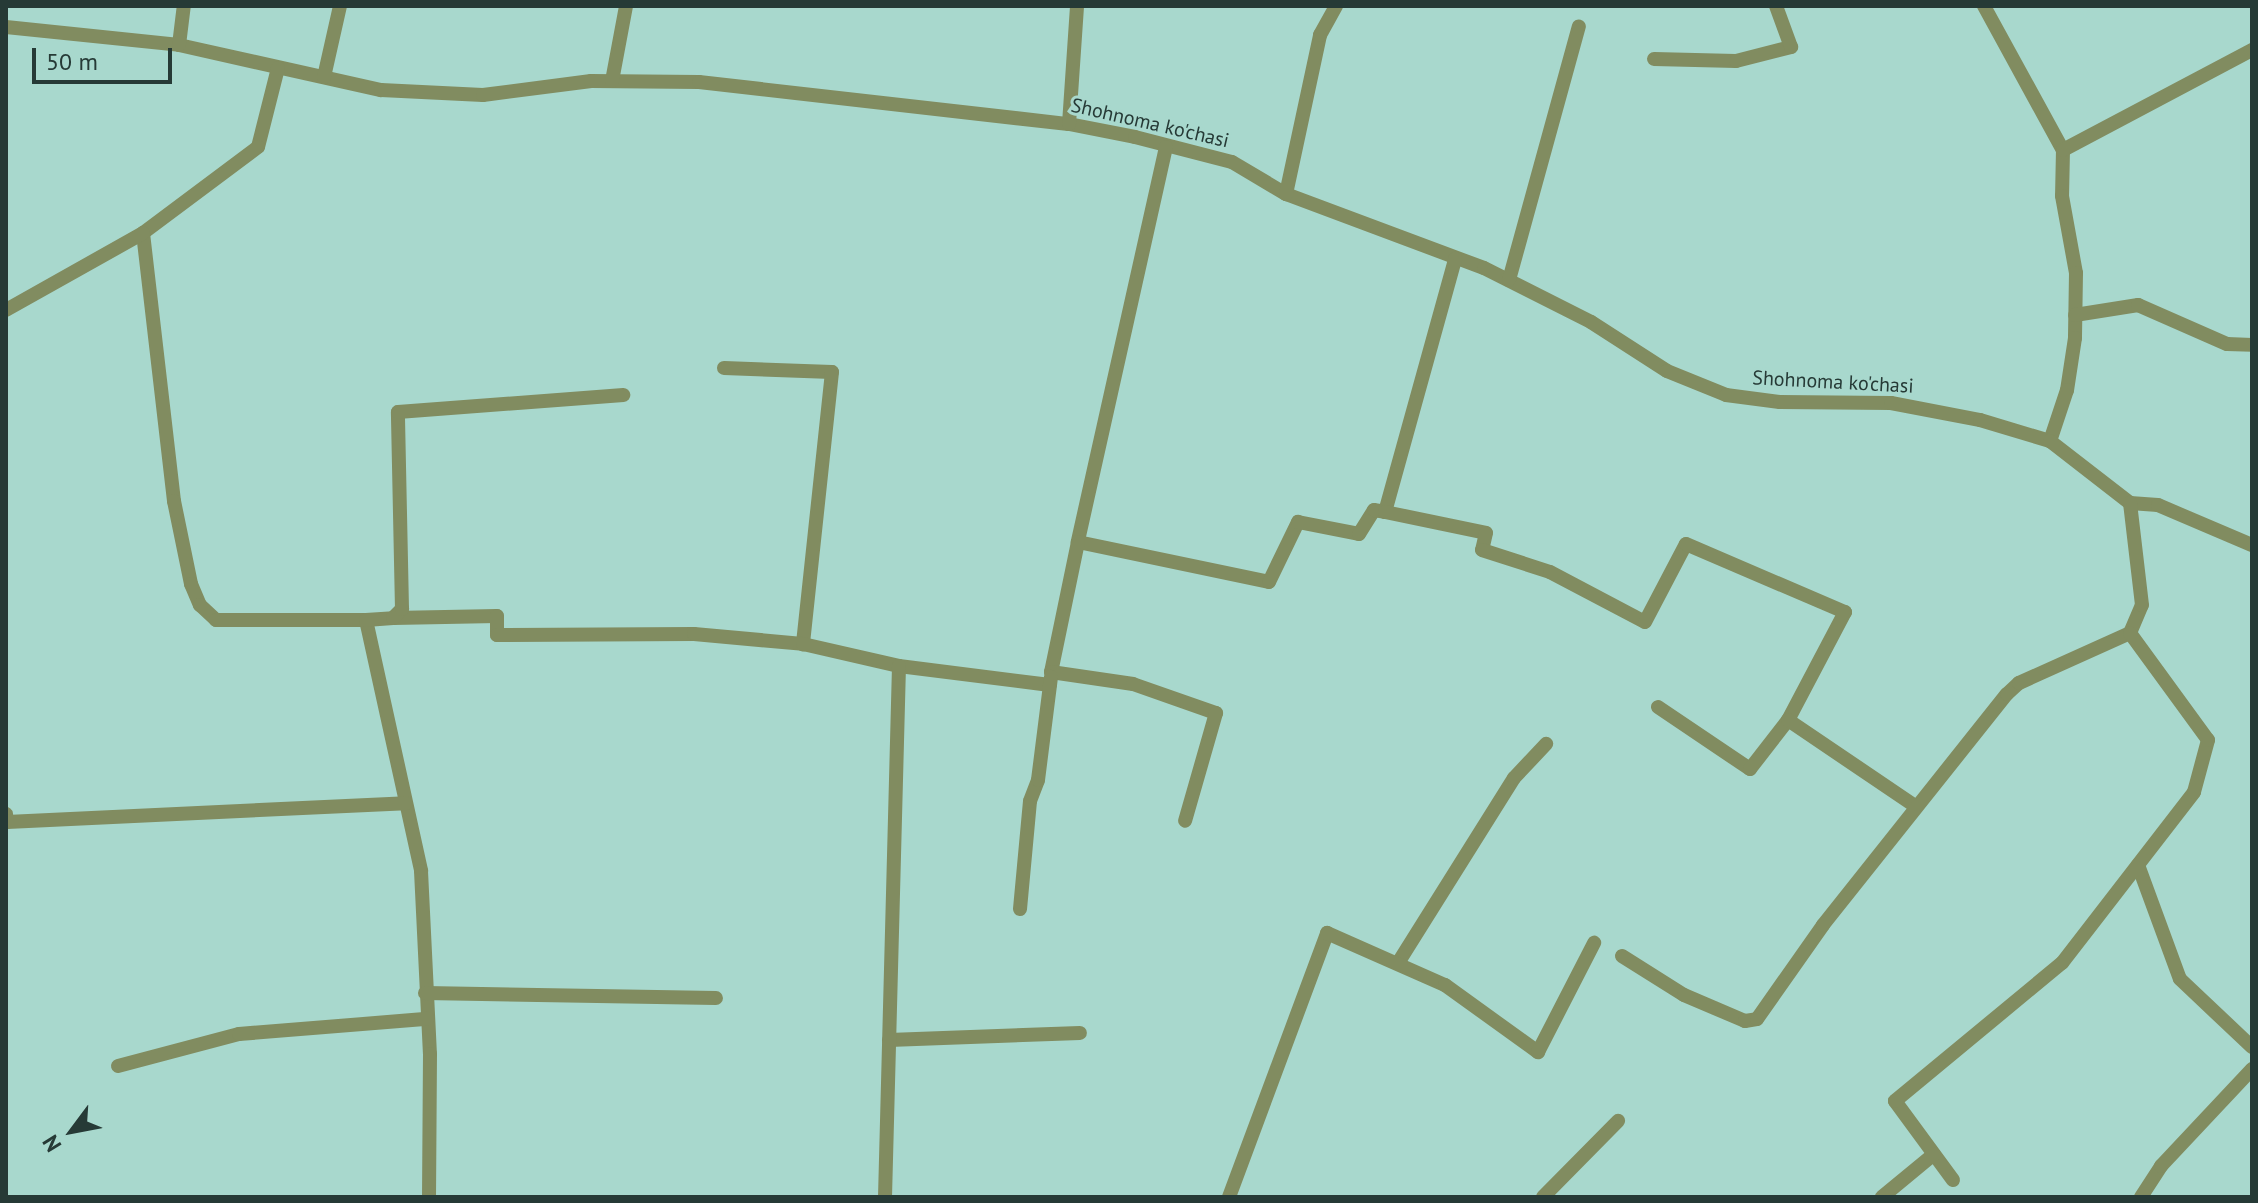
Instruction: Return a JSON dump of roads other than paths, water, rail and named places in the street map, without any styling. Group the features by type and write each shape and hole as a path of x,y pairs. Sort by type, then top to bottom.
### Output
{"street":[{"path":"179,45 184,6"},
{"path":"324,77 340,6"},
{"path":"612,81 626,6"},
{"path":"1069,124 1077,6"},
{"path":"1286,194 1320,35 1336,6"},
{"path":"1654,59 1736,61 1791,47 1776,6"},
{"path":"1984,6 2063,150 2062,196 2076,273 2075,315 2067,390 2050,441"},
{"path":"1509,280 1579,26"},
{"name":"Shohnoma ko'chasi","path":"6,27 179,45 381,90 483,95 612,81 699,82 1069,124 1232,162 1286,194 1509,280 1591,322 1667,371 1726,395 1780,402 1937,408 2050,441 2130,503 2158,505 2252,545"},
{"path":"2063,150 2252,50"},
{"path":"6,310 143,233 258,147 278,68"},
{"path":"1020,909 1030,801 1038,780 1050,679 1166,147"},
{"path":"143,233 174,501 200,605 216,620 497,616 497,635 694,634 803,644 899,666 1133,684 1216,713 1185,821"},
{"path":"1385,512 1455,259"},
{"path":"2075,315 2138,305 2227,344 2252,345"},
{"path":"724,368 832,372 803,644"},
{"path":"393,618 402,609 398,412 623,395"},
{"path":"1622,956 1684,995 1745,1021 1757,1019 1915,806 2019,683 2130,633 2142,605 2130,503"},
{"path":"1078,542 1269,582 1298,522 1359,534 1374,510 1486,533 1482,550 1550,572 1645,622 1686,544 1845,612 1788,720 1750,769 1658,707"},
{"path":"366,620 421,871 429,1197"},
{"path":"1953,1180 1895,1101 2062,963 2194,792 2208,740 2130,633"},
{"path":"885,1197 899,666"},
{"path":"1788,720 1915,806"},
{"path":"1398,963 1514,778 1546,744"},
{"path":"6,814 6,822 406,803"},
{"path":"2138,865 2180,979 2252,1047"},
{"path":"1229,1197 1327,933 1445,985 1538,1052 1594,943"},
{"path":"425,993 716,998"},
{"path":"118,1066 239,1034 427,1019"},
{"path":"889,1040 1080,1033"},
{"path":"2141,1197 2161,1166 2252,1069"},
{"path":"1543,1197 1618,1121"},
{"path":"1882,1197 1934,1154"}]}
